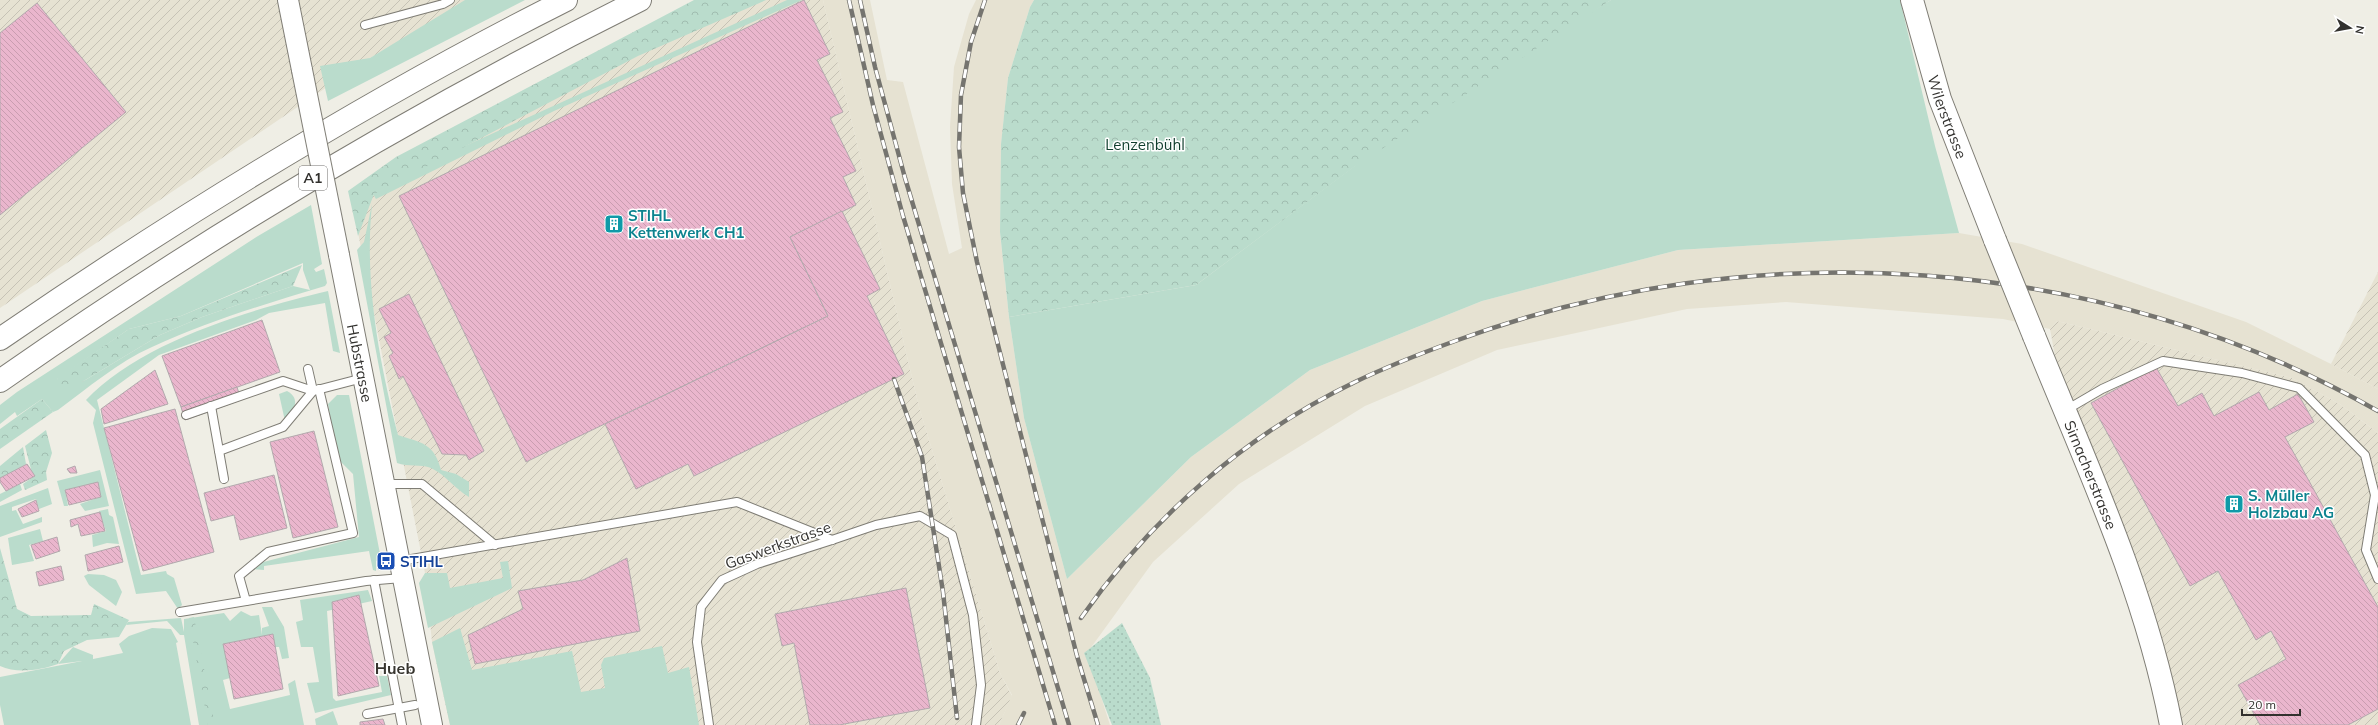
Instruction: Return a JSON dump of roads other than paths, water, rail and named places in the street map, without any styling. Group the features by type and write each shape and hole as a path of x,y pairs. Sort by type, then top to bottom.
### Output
{"main road":[{"name":"A1","path":"0,339 142,245 295,150 457,58 566,0"},
{"name":"A1","path":"0,380 129,293 304,183 447,101 640,0"},
{"name":"Wilerstrasse","path":"1912,0 1940,99 1994,235"},
{"name":"Sirnacherstrasse","path":"1994,235 2127,564 2148,627 2171,725"}],"street":[{"name":"Hubstrasse","path":"288,0 432,725"}],"lane":[{"path":"366,25 444,4 450,0"},
{"path":"2065,410 2102,389 2162,361 2242,373 2299,388 2365,455 2375,495 2366,550 2378,579"},
{"path":"246,601 239,576 268,552 353,533 316,390 308,369"},
{"path":"186,415 283,381 316,390 363,378"},
{"path":"219,450 284,427 316,390"},
{"path":"212,406 224,479"},
{"path":"384,484 422,484 495,545"},
{"path":"180,612 374,580 400,570 495,545 737,502 832,540"},
{"name":"Gaswerkstrasse","path":"709,725 697,642 701,607 722,580 757,564 876,525 920,516 952,536 973,615 981,685 976,725"},
{"path":"374,580 402,725"},
{"path":"367,714 415,705"}],"railway":[{"path":"849,0 873,105 903,216 1055,725"},
{"path":"860,0 875,67 905,178 1069,725"},
{"path":"985,0 971,42 961,95 959,147 963,193 977,262 1077,656 1098,725"},
{"path":"1081,618 1108,581 1169,513 1203,482 1238,454 1276,427 1315,403 1355,382 1455,341 1569,306 1686,283 1805,273 1924,276 2043,290 2159,318 2271,358 2378,411"},
{"path":"894,379 922,457 943,592 957,718"},
{"path":"1018,725 1024,713"}],"place":[{"name":"STIHL Kettenwerk CH1","path":"614,224"},
{"name":"S. Müller Holzbau AG","path":"2234,504"},
{"name":"STIHL","path":"386,561"}],"district":[{"name":"Hueb","path":"395,668"}],"park label":[{"name":"Lenzenbühl","path":"1145,144"}]}
